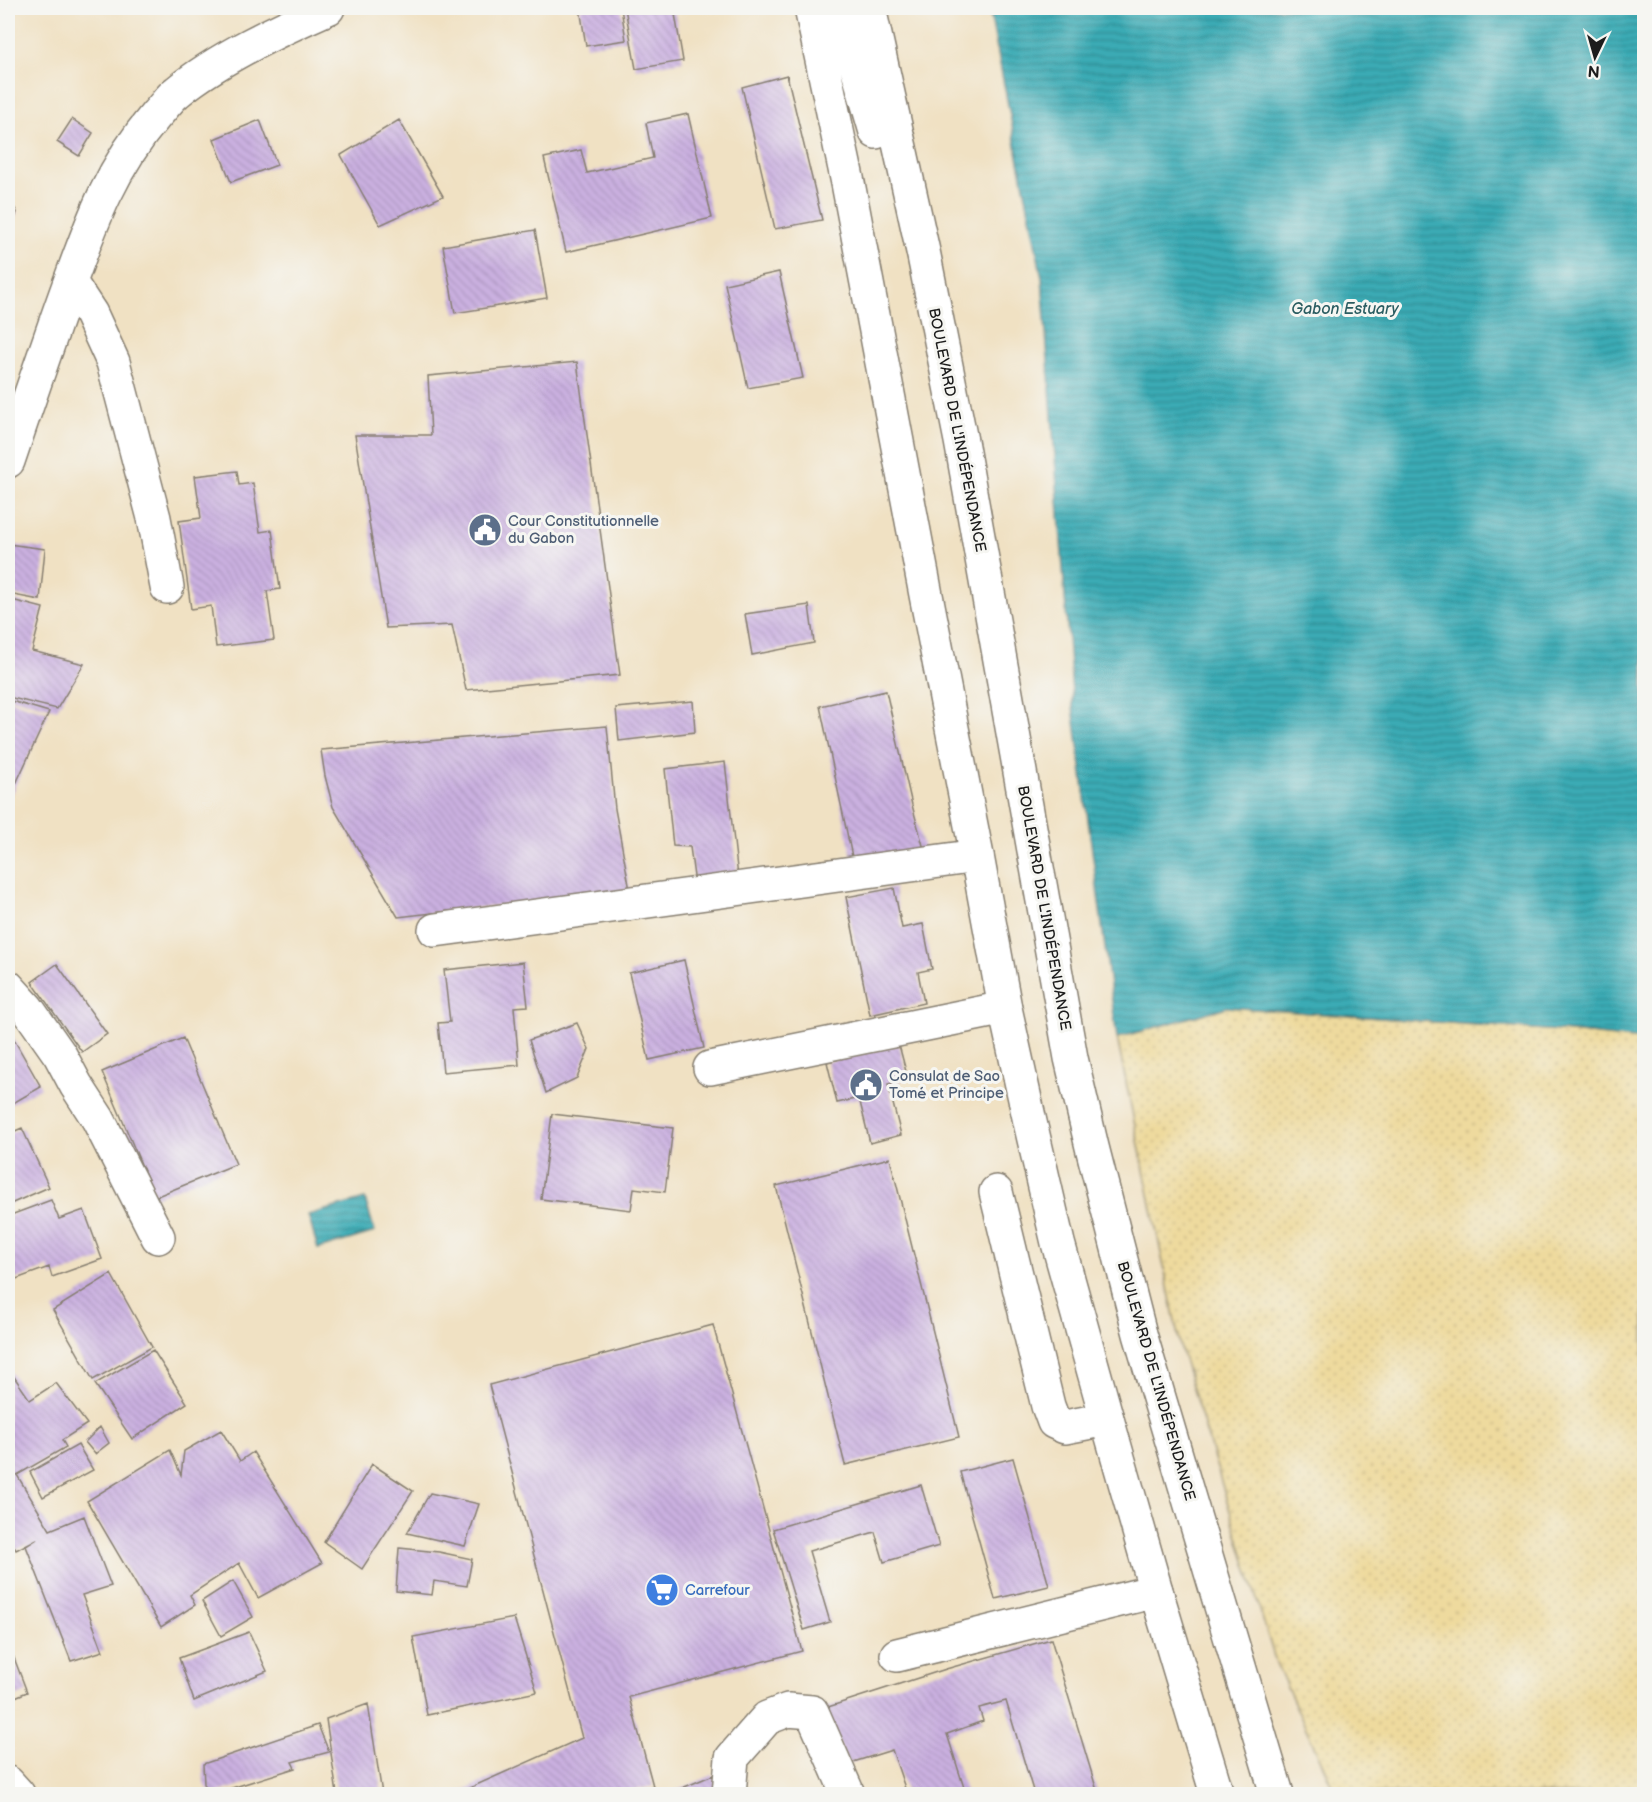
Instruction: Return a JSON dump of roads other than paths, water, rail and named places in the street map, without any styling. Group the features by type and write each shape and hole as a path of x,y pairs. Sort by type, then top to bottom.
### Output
{"main road":[{"path":"8,461 70,282 106,190 145,128 176,92 214,66 262,39 328,8"},
{"path":"840,8 900,213 924,256"},
{"name":"BOULEVARD DE L'INDÉPENDANCE","path":"869,8 924,256 1079,1091 1140,1334 1277,1794"},
{"path":"810,15 848,183 1005,1008 1058,1243 1155,1591 1217,1794"},
{"path":"70,282 91,314 113,362 154,518 167,587"},
{"path":"435,930 977,856"},
{"path":"8,987 27,1008 60,1055 98,1119 158,1237"},
{"path":"710,1068 1005,1008"},
{"path":"996,1192 1048,1406 1054,1422 1065,1427 1107,1419"},
{"path":"897,1655 1155,1591"},
{"path":"729,1794 732,1758 767,1718 788,1710 812,1712 848,1794"},
{"path":"8,1783 18,1794"}],"water":[{"name":"Gabon Estuary","path":"989,8 1644,8 1644,1040 1561,1031 1227,1007 1117,1038 1073,707 1042,278"},
{"path":"365,1199 375,1232 318,1249 308,1215"}],"place":[{"name":"Cour Constitutionnelle du Gabon","path":"485,530"},
{"name":"Consulat de Sao Tomé et Principe","path":"866,1085"},
{"name":"Carrefour","path":"662,1590"}]}
